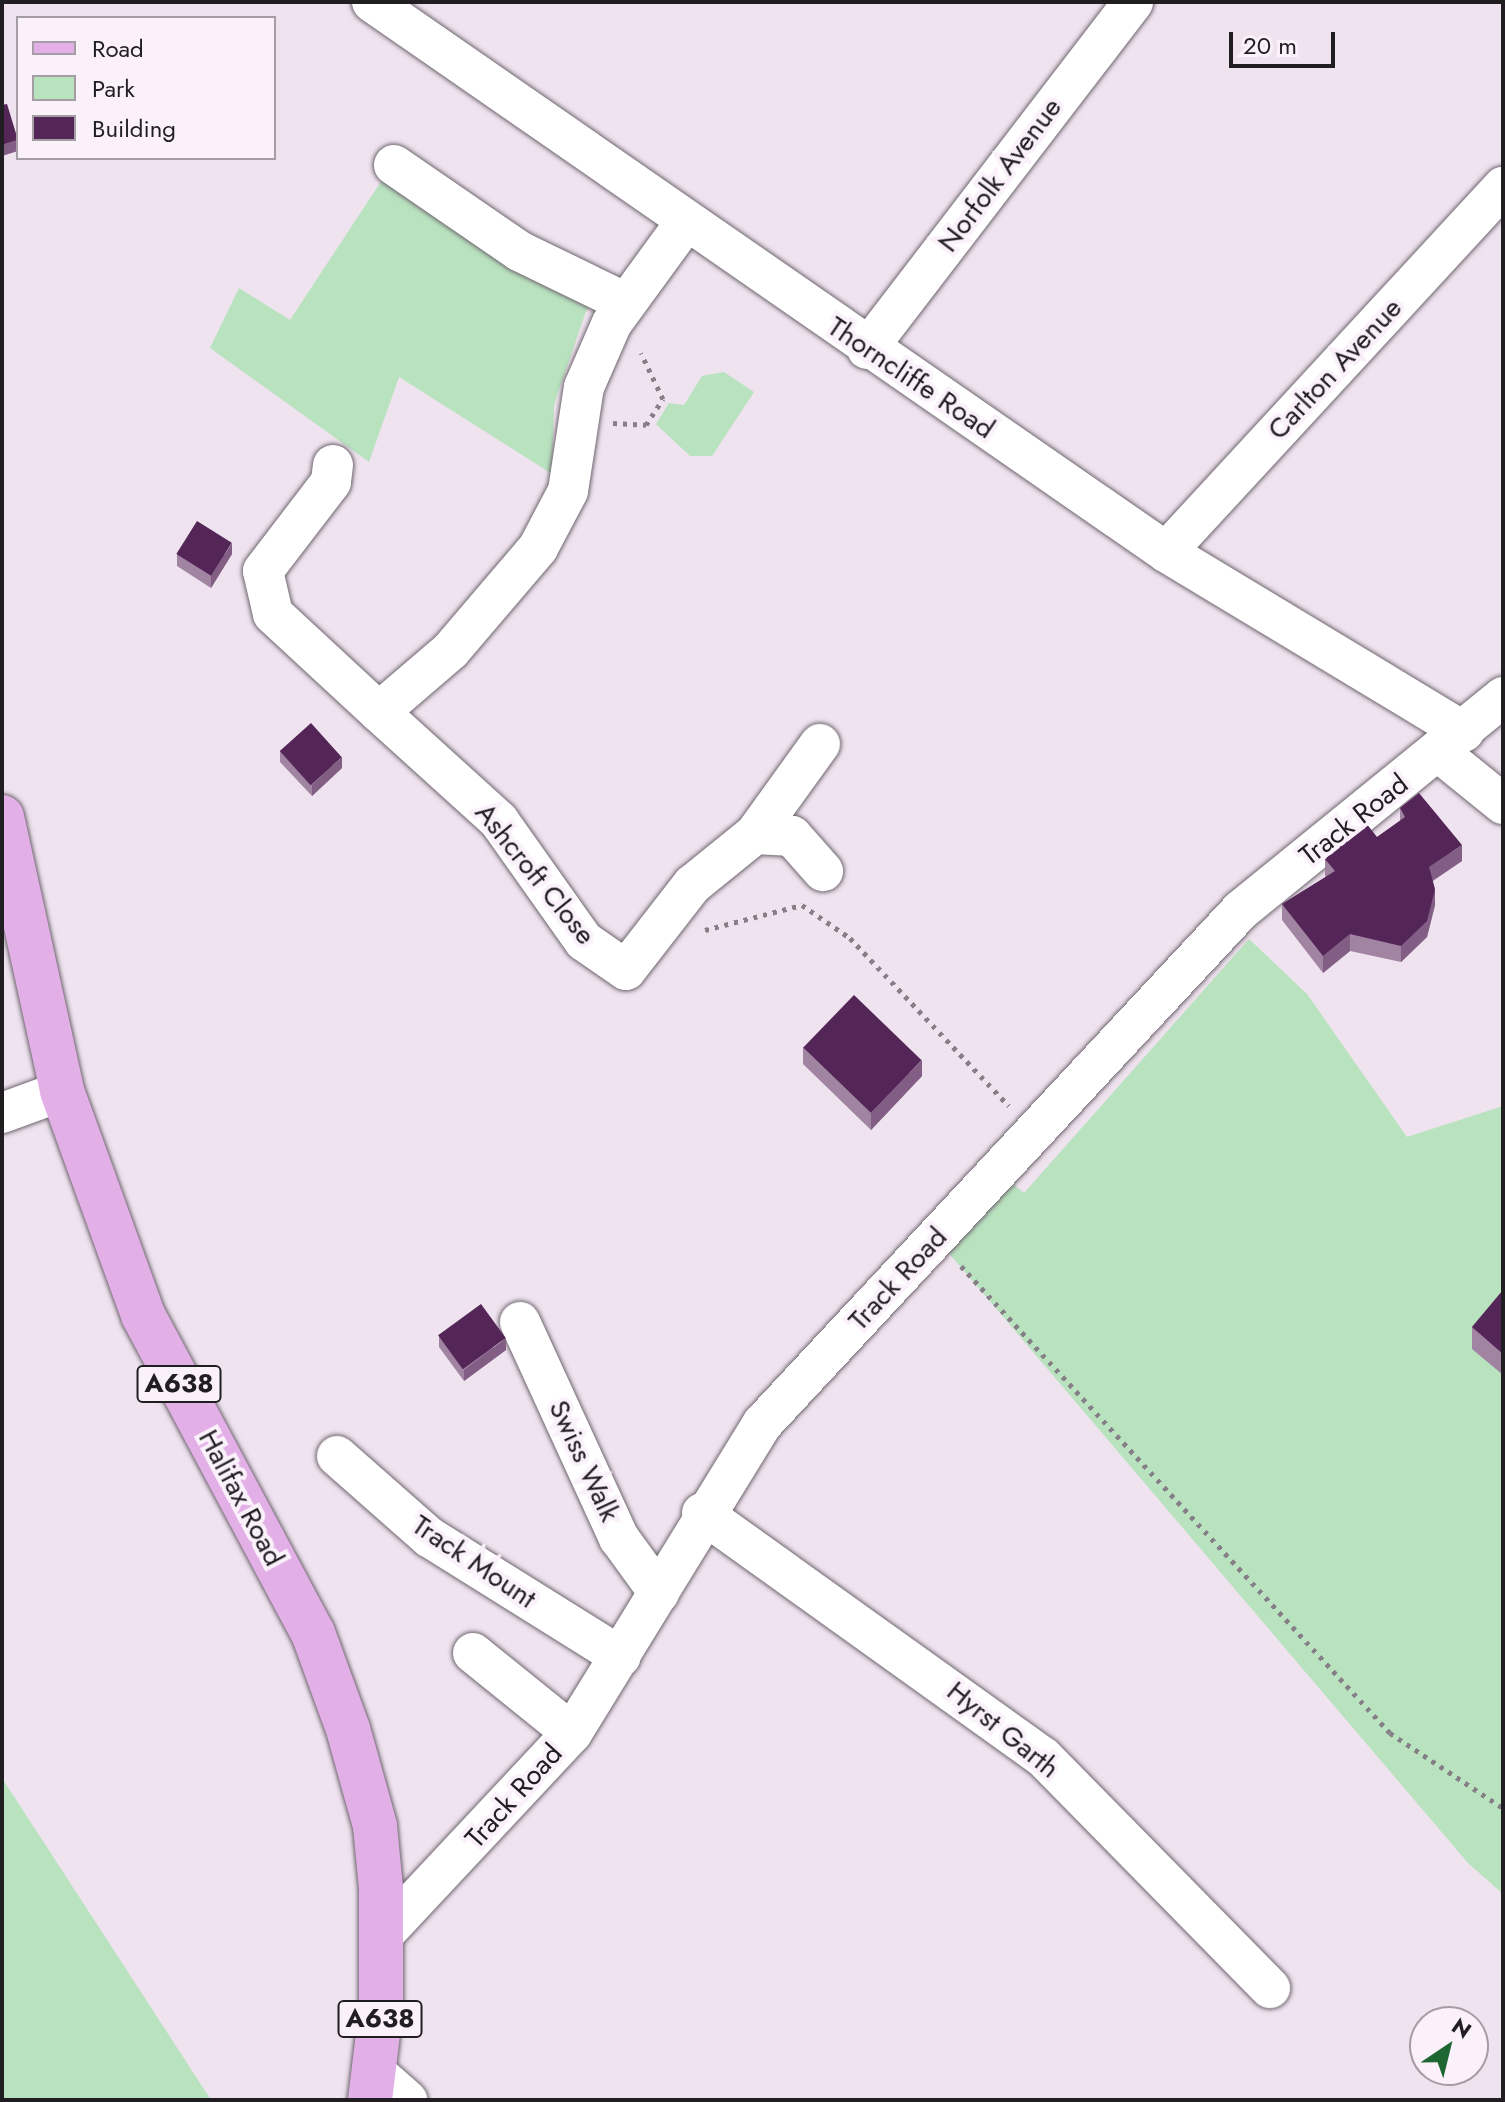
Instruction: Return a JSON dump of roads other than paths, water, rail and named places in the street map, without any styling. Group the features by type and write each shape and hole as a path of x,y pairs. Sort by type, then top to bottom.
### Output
{"main road":[{"name":"Halifax Road","path":"2,817 62,1091 143,1315 313,1633 375,1826 384,2091"}],"street":[{"name":"Thorncliffe Road","path":"372,2 867,349 1452,742 1503,804"},
{"name":"Norfolk Avenue","path":"867,349 1133,2"},
{"path":"394,165 519,251 618,313"},
{"name":"Carlton Avenue","path":"1166,552 1503,187"},
{"path":"379,712 451,650 538,548 568,491 584,387 618,313 685,223"},
{"name":"Ashcroft Close","path":"333,465 331,482 263,571 273,614 499,821 584,941 626,970 692,885 755,834 820,744"},
{"name":"Track Road","path":"381,1937 534,1778 572,1733 659,1593 702,1513 763,1423 1241,910 1452,742 1503,697"},
{"path":"755,834 792,836 823,871"},
{"path":"2,1113 62,1091"},
{"name":"Swiss Walk","path":"520,1322 619,1538 659,1593"},
{"name":"Track Mount","path":"337,1456 429,1537 621,1657"},
{"name":"Hyrst Garth","path":"702,1513 1043,1757 1270,1988"},
{"path":"473,1653 572,1733"}]}
